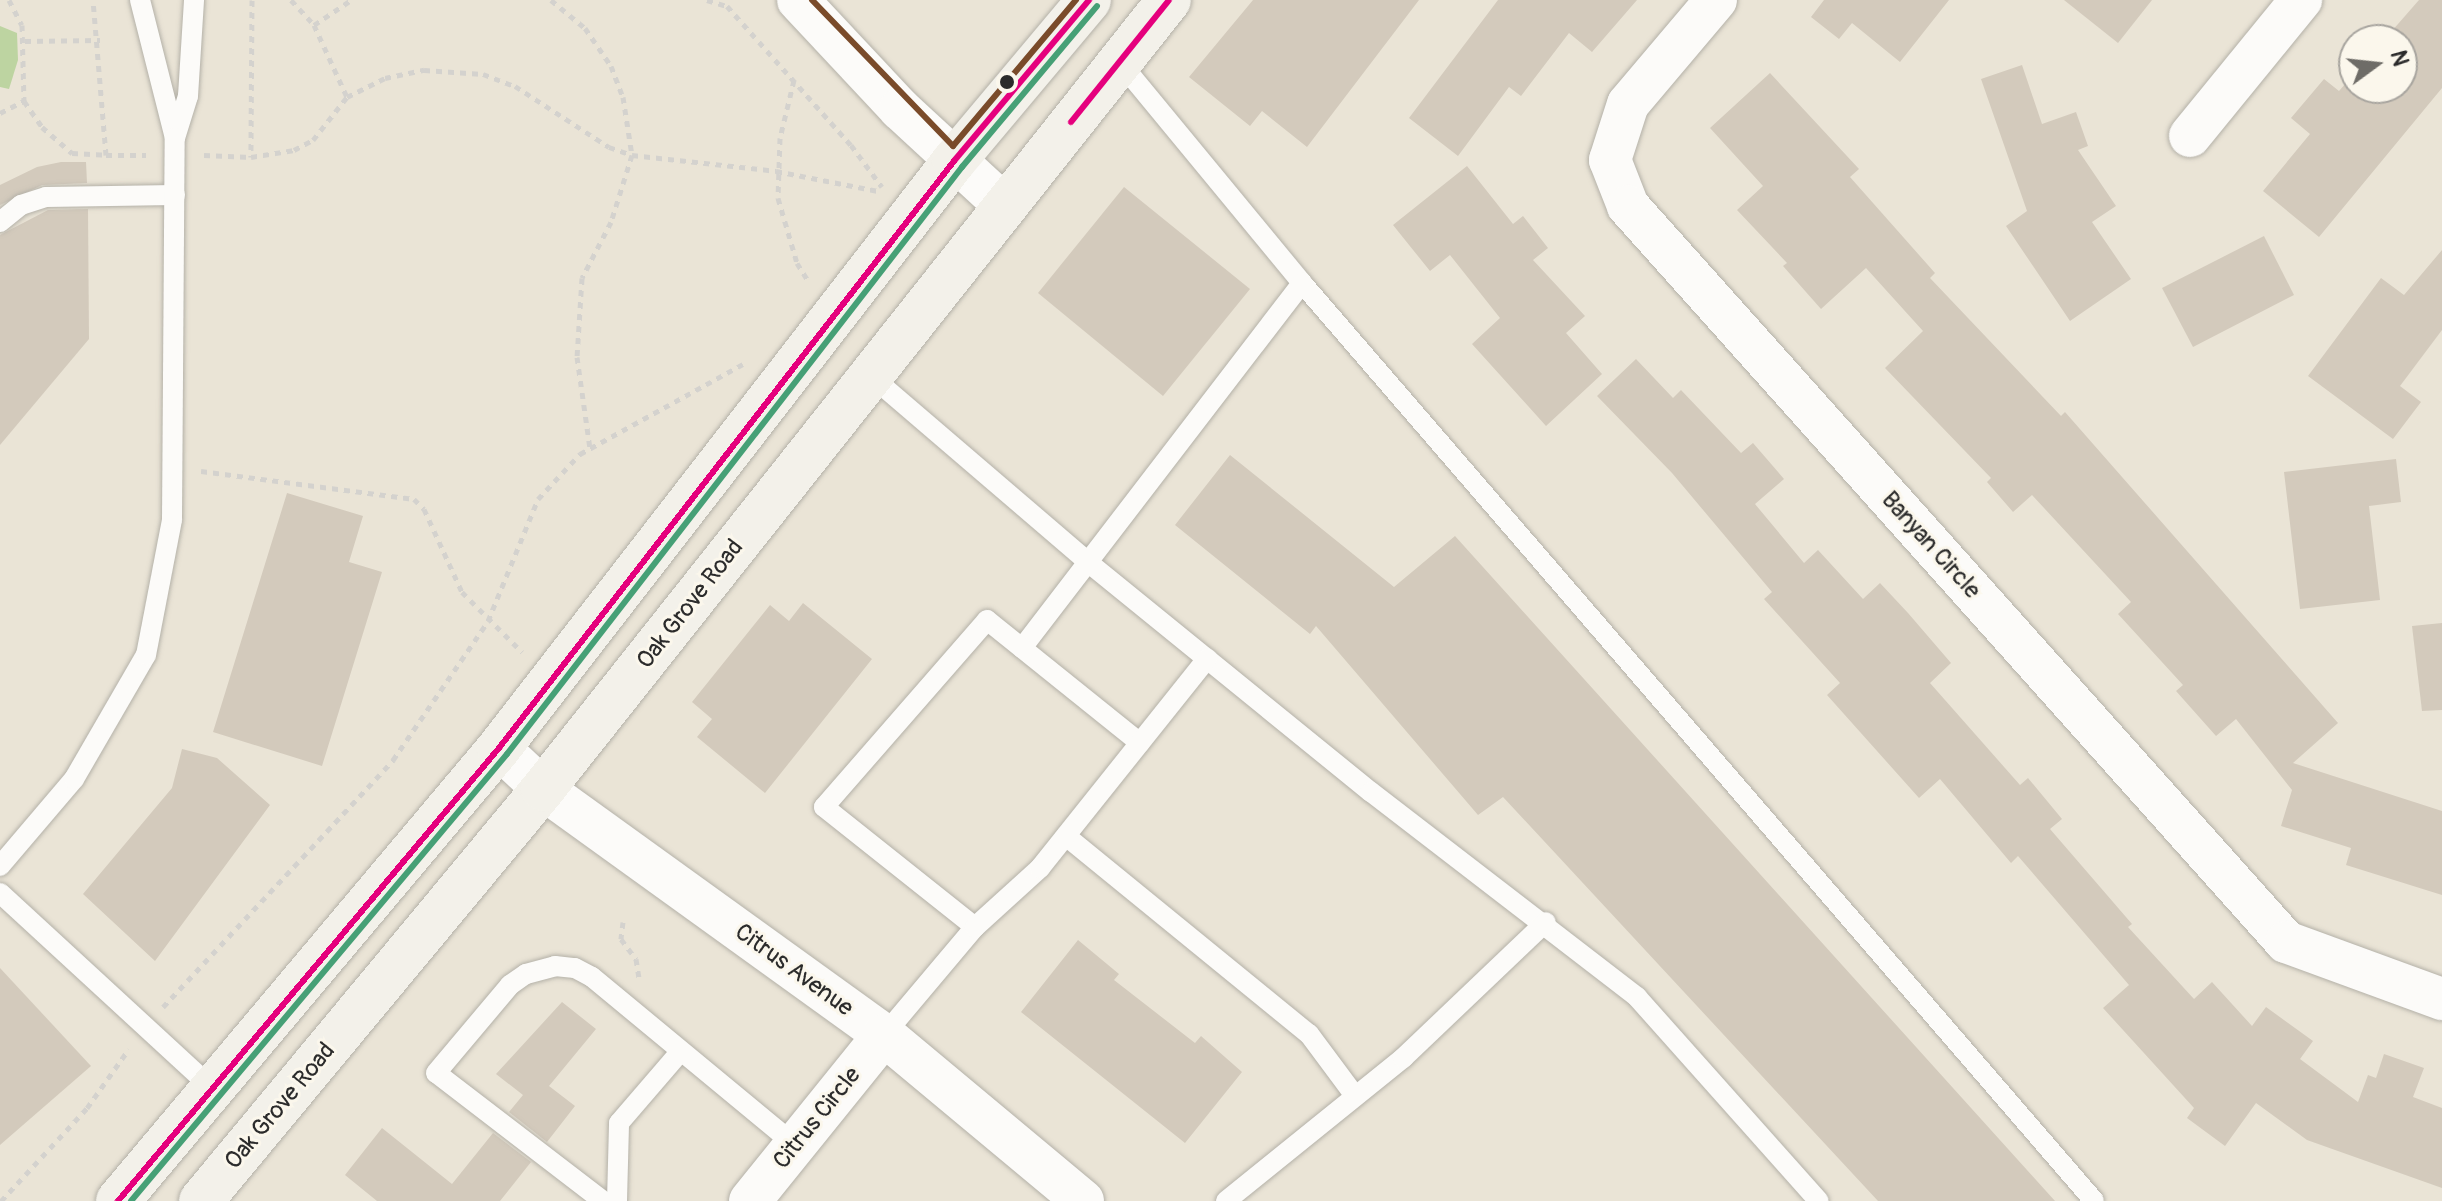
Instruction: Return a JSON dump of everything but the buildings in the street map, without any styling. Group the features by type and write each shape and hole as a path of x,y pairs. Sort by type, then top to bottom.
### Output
{"main road":[{"path":"118,1201 499,748 954,161 1089,0"},
{"name":"Oak Grove Road","path":"201,1201 543,789 1169,0"}],"street":[{"path":"798,0 954,161 1005,206"},
{"name":"Banyan Circle","path":"1716,0 1628,104 1610,160 1628,206 2286,942 2442,999"},
{"path":"2190,136 2301,0"},
{"name":"Citrus Avenue","path":"499,748 543,789 884,1035 1083,1201"},
{"name":"Citrus Circle","path":"750,1201 884,1035"}],"lane":[{"path":"0,866 74,779 146,655 172,520 175,138 140,0"},
{"path":"175,138 188,96 194,0"},
{"path":"1119,61 1302,283 2094,1201"},
{"path":"0,222 21,205 46,197 175,195"},
{"path":"1022,648 1302,283"},
{"path":"871,376 1089,563 1207,659 1472,873 1546,922 1637,997 1819,1201"},
{"path":"975,927 824,807 987,620 1140,743"},
{"path":"884,1035 975,927 1040,868 1207,659"},
{"path":"1066,836 1309,1034 1355,1096"},
{"path":"0,893 211,1087"},
{"path":"1226,1201 1355,1096 1546,922"},
{"path":"603,1201 436,1073 510,985 526,974 575,968 795,1145"},
{"path":"617,1201 619,1123 680,1052"}],"path":[{"path":"9,0 24,41 24,101 42,127 72,153 120,154"},
{"path":"93,0 100,40 106,155"},
{"path":"251,157 252,0"},
{"path":"291,0 314,25 347,97"},
{"path":"314,25 351,0"},
{"path":"551,0 585,28 611,66 623,97 632,155 611,222 582,278 577,357 590,448"},
{"path":"707,0 727,6 794,80 886,193"},
{"path":"24,41 100,40"},
{"path":"204,155 251,157 294,150 313,140 347,97 385,78 424,70 483,74 515,86 609,147 632,155 776,171 886,193"},
{"path":"794,80 776,171 785,227 812,286 822,274"},
{"path":"0,113 24,101"},
{"path":"877,204 886,193"},
{"path":"170,998 393,760 488,621 538,499 590,448 753,358"},
{"path":"172,468 414,499 424,509 455,582 488,621 532,661"},
{"path":"620,1003 641,975 621,939 623,922"},
{"path":"1,1201 87,1108 120,1062"}],"green space":[{"path":"0,26 17,33 18,60 9,89 0,87"}],"transit line":[{"path":"812,0 953,146 1076,0"},
{"path":"118,1201 499,748 954,161 1089,0"},
{"path":"1071,122 1169,0"},
{"path":"131,1201 507,754 962,167 1097,6"}]}
